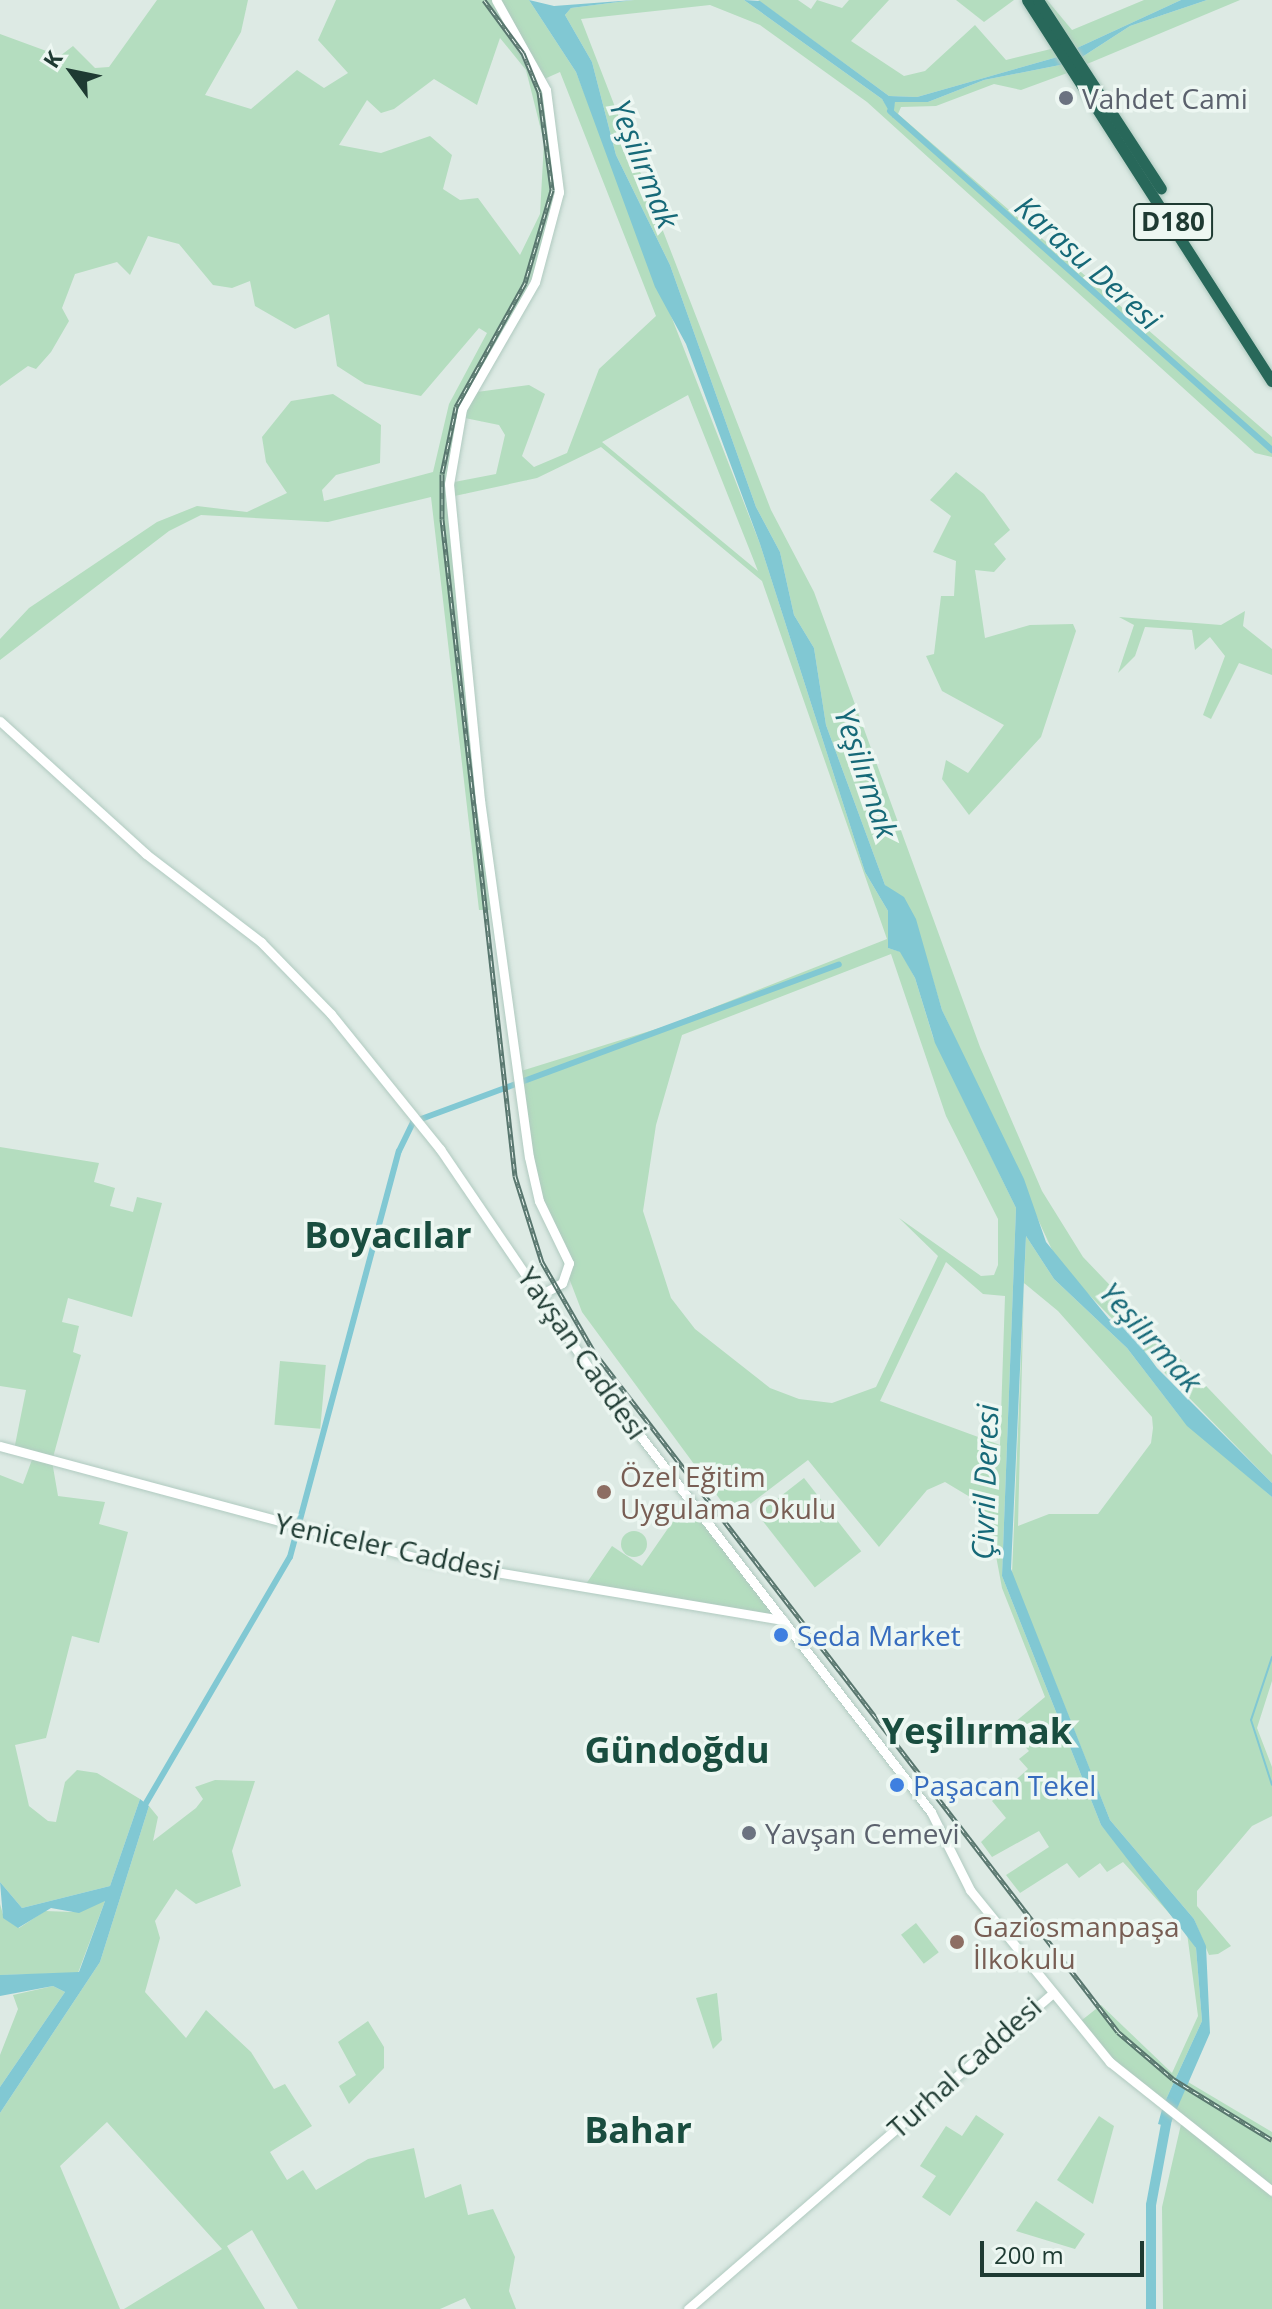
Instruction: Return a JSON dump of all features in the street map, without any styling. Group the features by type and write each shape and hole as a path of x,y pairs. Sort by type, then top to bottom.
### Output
{"highway":[{"name":"D180","path":"1027,0 1066,46"},
{"name":"D180","path":"1038,0 1272,381"},
{"name":"D180","path":"1076,62 1272,370"}],"street":[{"path":"498,1 546,90 559,192 535,282 462,409 449,484 480,800 536,1191 569,1263 562,1283 540,1295"},
{"name":"Yavşan Caddesi","path":"0,721 146,854 270,951 418,1119 540,1295 931,1812 964,1882 1099,2051 1163,2106 1238,2162"},
{"name":"Yeniceler Caddesi","path":"0,1446 298,1530 424,1560 783,1620"},
{"name":"Turhal Caddesi","path":"688,2309 879,2145 1051,1991"},
{"path":"1238,2162 1272,2185"},
{"path":"1238,2162 1272,2191"}],"green space":[{"path":"157,0 248,0 241,32 205,95 251,109 297,70 324,88 348,73 318,40 336,0 529,0 576,72 760,544 865,872 888,911 888,948 901,952 915,978 933,1037 1016,1208 1002,1576 1101,1825 1184,1923 1196,1948 1202,2021 1163,2106 1077,2024 1101,2005 1172,2073 1198,2016 1187,1933 1123,1862 1107,1872 1100,1863 1079,1878 1067,1863 1020,1893 1006,1875 1049,1847 1039,1831 992,1857 981,1842 1006,1818 992,1801 1028,1769 1019,1759 1029,1751 1008,1728 1045,1697 1002,1588 993,1540 970,1497 945,1482 927,1490 879,1547 808,1460 733,1517 582,1312 543,1210 518,1072 669,1025 887,939 762,581 601,447 537,478 450,497 494,910 479,910 431,497 328,522 201,515 169,531 0,660 0,639 29,608 157,522 197,506 247,512 287,493 266,462 262,437 291,401 333,394 381,425 380,463 336,475 322,490 324,501 433,472 449,404 487,333 479,328 421,396 365,384 337,366 329,314 295,329 255,306 250,281 232,288 213,285 179,244 148,236 130,275 117,262 75,274 62,308 69,321 51,352 36,369 28,366 0,386 0,34 60,56 73,46 95,68 109,67","holes":["500,38 526,70 544,142 540,214 520,255 478,198 460,200 443,189 452,155 430,136 381,153 339,145 367,100 381,113 394,109 434,79 477,105","560,72 656,316 599,369 567,453 534,467 522,456 545,394 529,385 477,392 549,243 558,141 542,80","688,395 758,571 602,442","460,417 499,425 505,435 496,474 449,483","891,954 946,1116 998,1219 998,1265 994,1275 981,1276 899,1218 938,1256 876,1387 832,1403 799,1399 770,1388 695,1329 671,1298 643,1211 656,1125 682,1035","946,1262 983,1294 1005,1296 1000,1445 880,1401"]},
{"path":"634,0 744,0 882,99 892,114 895,101 928,102 984,80 1065,64 1070,72 1021,90 994,84 936,106 901,107 898,114 1272,437 1272,457 1255,453 867,102 760,25 710,5 581,19 771,510 814,592 980,1047 1042,1191 1083,1257 1272,1455 1272,1483 1058,1263 942,1010 914,917 885,885 826,725 814,648 794,615 780,552 756,507 670,265 616,155 592,62 565,15 571,8"},
{"path":"758,0 798,0 811,9 817,0 842,8 849,0 889,0 851,41 904,76 925,71 975,25 1006,60 1055,48 1061,56 917,97 889,96"},
{"path":"956,0 1014,0 984,22"},
{"path":"1038,0 1047,0 1072,30 1144,0 1181,0 1077,48"},
{"path":"1207,0 1240,0 1087,64 1082,57 1130,26"},
{"path":"956,472 984,494 1010,530 994,544 1006,559 994,572 975,570 985,638 1030,625 1073,624 1076,631 1041,737 969,815 942,779 946,760 968,773 1004,725 942,691 926,656 934,654 941,596 954,596 956,561 933,552 951,516 930,500"},
{"path":"1245,611 1243,626 1272,649 1272,675 1239,663 1211,719 1203,715 1225,656 1210,637 1195,650 1192,630 1145,627 1135,656 1118,673 1134,625 1119,617 1221,625"},
{"path":"0,1147 99,1163 94,1182 115,1188 110,1206 133,1212 137,1197 162,1203 132,1317 68,1298 62,1322 79,1326 73,1352 81,1355 52,1461 58,1496 105,1502 99,1524 128,1532 99,1643 72,1636 46,1738 15,1745 29,1806 48,1821 56,1822 65,1782 77,1770 97,1773 140,1799 110,1886 22,1908 0,1882 0,1475 23,1484 33,1457 14,1450 26,1390 0,1386"},
{"path":"1026,1236 1054,1279 1127,1348 1181,1418 1272,1497 1272,1681 1257,1728 1272,1767 1272,1816 1252,1826 1197,1891 1197,1906 1231,1946 1218,1954 1209,1955 1194,1919 1110,1820 1012,1574 1024,1286 1018,1526 1049,1514 1098,1514 1151,1443 1153,1428 1152,1417 1058,1311 1024,1283"},
{"path":"280,1361 326,1365 320,1429 274,1425"},
{"path":"804,1478 861,1551 815,1588 758,1514"},
{"path":"689,1498 783,1620 586,1584 612,1546 642,1566"},
{"path":"634,1531 643,1535 647,1544 643,1553 634,1557 625,1553 621,1544 625,1535"},
{"path":"215,1780 255,1781 232,1851 241,1886 196,1904 176,1889 155,1921 160,1938 145,1992 186,2038 206,2010 251,2052 274,2089 285,2084 312,2126 270,2152 287,2180 303,2170 316,2190 368,2159 414,2148 425,2198 461,2184 468,2215 493,2209 515,2257 509,2291 516,2309 471,2309 465,2298 440,2309 298,2309 252,2230 227,2246 265,2309 124,2309 222,2249 107,2122 60,2166 120,2309 0,2309 0,2113 100,1962 149,1806 158,1817 153,1841 203,1799 195,1787"},
{"path":"96,1900 105,1901 78,1973 0,1975 0,1904 4,1918 19,1928 45,1911 72,1912"},
{"path":"916,1923 939,1952 924,1964 901,1935"},
{"path":"53,1986 65,1992 0,2087 0,2055 18,2009 13,1995"},
{"path":"717,1993 722,2040 713,2049 696,1998"},
{"path":"368,2021 384,2047 384,2068 349,2104 339,2086 356,2075 338,2042"},
{"path":"1188,2082 1272,2132 1272,2309 1163,2309 1162,2207 1182,2120 1174,2114"},
{"path":"976,2115 1004,2134 950,2216 922,2197 936,2176 920,2166 946,2126 962,2136"},
{"path":"1099,2116 1114,2126 1093,2204 1057,2180"},
{"path":"1036,2201 1085,2234 1075,2249 1016,2231"}],"water":[{"path":"529,0 554,6 634,0 571,8 565,15 592,62 616,155 670,265 756,507 780,552 794,615 814,648 826,725 885,885 904,897 916,919 942,1010 1024,1179 1046,1242 1109,1319 1129,1330 1157,1368 1272,1483 1272,1497 1187,1426 1127,1348 1054,1279 1026,1236 1011,1569 1110,1820 1194,1919 1206,1946 1210,2033 1169,2127 1158,2124 1163,2106 1202,2021 1196,1948 1101,1825 1002,1576 1016,1208 935,1043 915,978 900,952 888,948 888,911 865,872 760,544 686,344 655,287 576,72"},
{"path":"744,0 760,1 889,96 917,97 1061,56 1065,64 984,80 928,102 895,102 893,118 882,99"},
{"path":"1181,0 1207,0 1130,26 1082,57 1077,48"},
{"path":"140,1799 149,1806 100,1962 0,2113 0,2087 65,1992 53,1986 0,1996 0,1975 79,1972 105,1901 79,1913 51,1908 18,1928 3,1918 0,1882 22,1908 110,1886"}],"waterway":[{"name":"Karasu Deresi","path":"890,111 1272,450"},
{"path":"142,1810 290,1557 399,1151 413,1122 839,964"},
{"path":"1272,1657 1251,1720 1272,1785"},
{"name":"Çivril Deresi","path":"1151,2309 1151,2205 1168,2113"}],"railway":[{"path":"484,0 523,53 539,92 552,190 525,283 456,407 442,474 442,519 515,1176 542,1262 594,1352 1118,2032 1173,2079 1272,2140"}],"place":[{"name":"Vahdet Cami","path":"1066,98"},
{"name":"Özel Eğitim Uygulama Okulu","path":"604,1492"},
{"name":"Seda Market","path":"781,1635"},
{"name":"Paşacan Tekel","path":"897,1785"},
{"name":"Yavşan Cemevi","path":"749,1833"},
{"name":"Gaziosmanpaşa İlkokulu","path":"957,1942"}],"district":[{"name":"Boyacılar","path":"388,1235"},
{"name":"Yeşilırmak","path":"977,1731"},
{"name":"Gündoğdu","path":"677,1750"},
{"name":"Bahar","path":"638,2130"}]}
